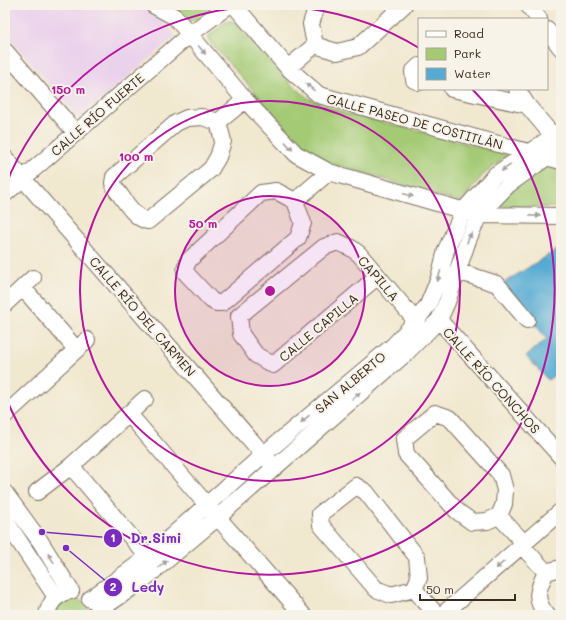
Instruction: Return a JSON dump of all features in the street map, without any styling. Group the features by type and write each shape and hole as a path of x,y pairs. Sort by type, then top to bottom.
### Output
{"street":[{"path":"153,5 175,17 245,100 296,154 329,172 479,215 561,216"},
{"name":"CALLE RÍO FUERTE","path":"5,194 189,35 230,5"},
{"name":"CALLE PASEO DE COSTITLÁN","path":"234,5 288,68 319,95 554,159"},
{"path":"315,45 312,24 317,5"},
{"path":"315,45 337,52 358,47 404,5"},
{"path":"528,5 538,18"},
{"path":"548,31 561,48"},
{"path":"288,68 315,45"},
{"path":"5,51 76,133"},
{"path":"418,67 413,72 414,80 418,82"},
{"path":"457,90 526,105"},
{"path":"518,90 526,105 558,138"},
{"path":"218,122 245,100"},
{"path":"202,117 218,122 223,141 218,157 211,169 148,221 142,220 137,216 115,188 114,177 176,123 187,118 202,117"},
{"name":"SAN ALBERTO","path":"95,608 206,504 393,346 416,321 428,305 439,278 446,250 463,211 495,175 528,153 558,138"},
{"name":"SAN ALBERTO","path":"95,608 143,580 218,517 405,354 439,320 447,302 468,240 479,215 508,185 554,159 558,138"},
{"name":"CALLE RÍO DEL CARMEN","path":"5,158 264,454 274,468"},
{"path":"295,201 329,172"},
{"path":"276,191 295,201 303,223 298,238 222,303 216,303 211,300 185,272 189,260 261,193 276,191"},
{"name":"CAPILLA","path":"338,242 355,251 416,321"},
{"name":"CALLE CAPILLA","path":"338,242 324,247 239,316 241,334 256,355 273,365 378,276"},
{"path":"457,270 497,284 527,320"},
{"path":"5,304 28,283 81,344 5,415"},
{"name":"CALLE RÍO CONCHOS","path":"439,320 561,457"},
{"path":"37,492 71,466 145,399"},
{"path":"435,413 450,418 501,475 505,490 504,504 499,516 487,521 472,522 457,512 406,454 404,439 435,413"},
{"path":"129,414 303,615"},
{"path":"71,466 148,557"},
{"path":"356,486 366,492 417,557 419,578 414,589 391,595 376,589 321,525 320,514 356,486"},
{"path":"5,493 40,541 72,591"},
{"path":"442,615 561,511"},
{"path":"499,516 523,544 553,570 540,585 538,597 540,607 547,615"},
{"path":"5,520 56,597"},
{"path":"414,589 437,615"},
{"path":"47,615 51,602 56,597 63,593 72,591 85,595 95,608"}],"shaded area":[{"path":"5,5 132,5 148,11 168,27 176,36 79,118 5,33"}],"green space":[{"path":"170,5 212,5 200,18 189,21"},
{"path":"233,21 291,84 308,98 343,113 421,131 507,155 482,176 461,202 330,163 299,142 210,42 208,37 225,22"},
{"path":"546,167 561,171 561,207 516,207 495,205 520,183"},
{"path":"73,597 84,603 90,615 52,615 56,604"}],"water":[{"path":"561,247 561,370 548,380 526,356 547,339 502,284"}],"place":[{"name":"Dr.Simi","path":"42,532"},
{"name":"Ledy","path":"66,548"}]}
